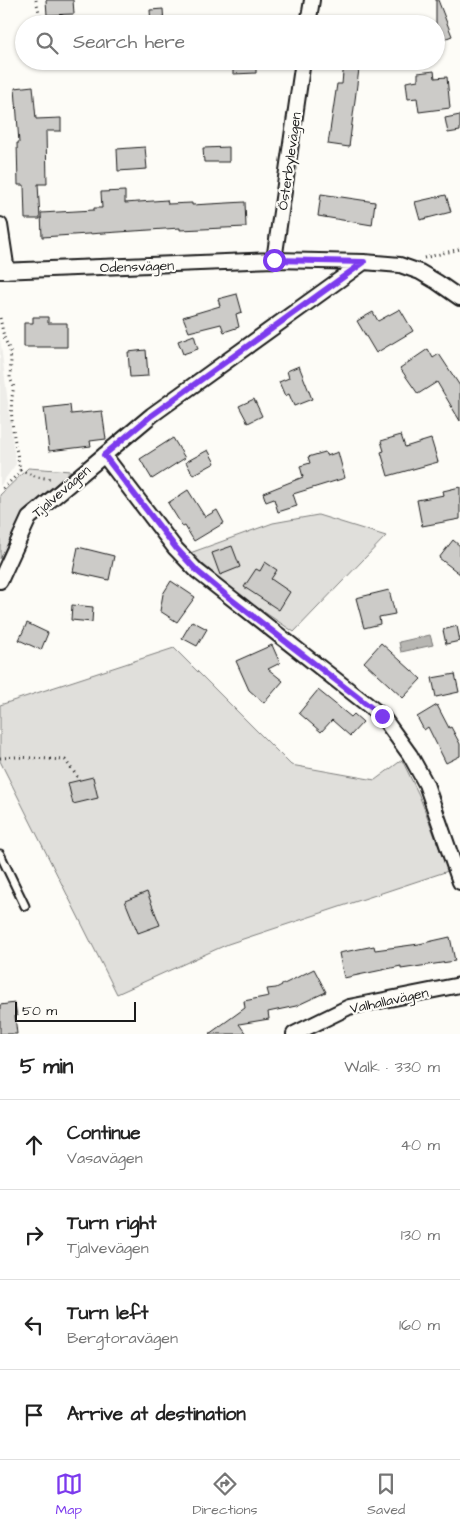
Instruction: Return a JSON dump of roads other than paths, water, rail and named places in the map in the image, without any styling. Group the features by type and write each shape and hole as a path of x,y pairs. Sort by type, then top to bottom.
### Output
{"street":[{"path":"310,15 312,0"},
{"name":"Österbylevägen","path":"274,260 302,70"},
{"path":"0,225 4,272"},
{"name":"Odensvägen","path":"4,272 274,260 364,262 400,265 420,272 460,298"},
{"name":"Tjalvevägen","path":"0,581 29,518 152,415 364,262"},
{"path":"104,455 176,548 197,571 382,716 410,755 426,784 460,882"},
{"name":"Valhallavägen","path":"294,1034 349,1007 460,985"}],"lane":[{"path":"0,854 25,906"}]}
